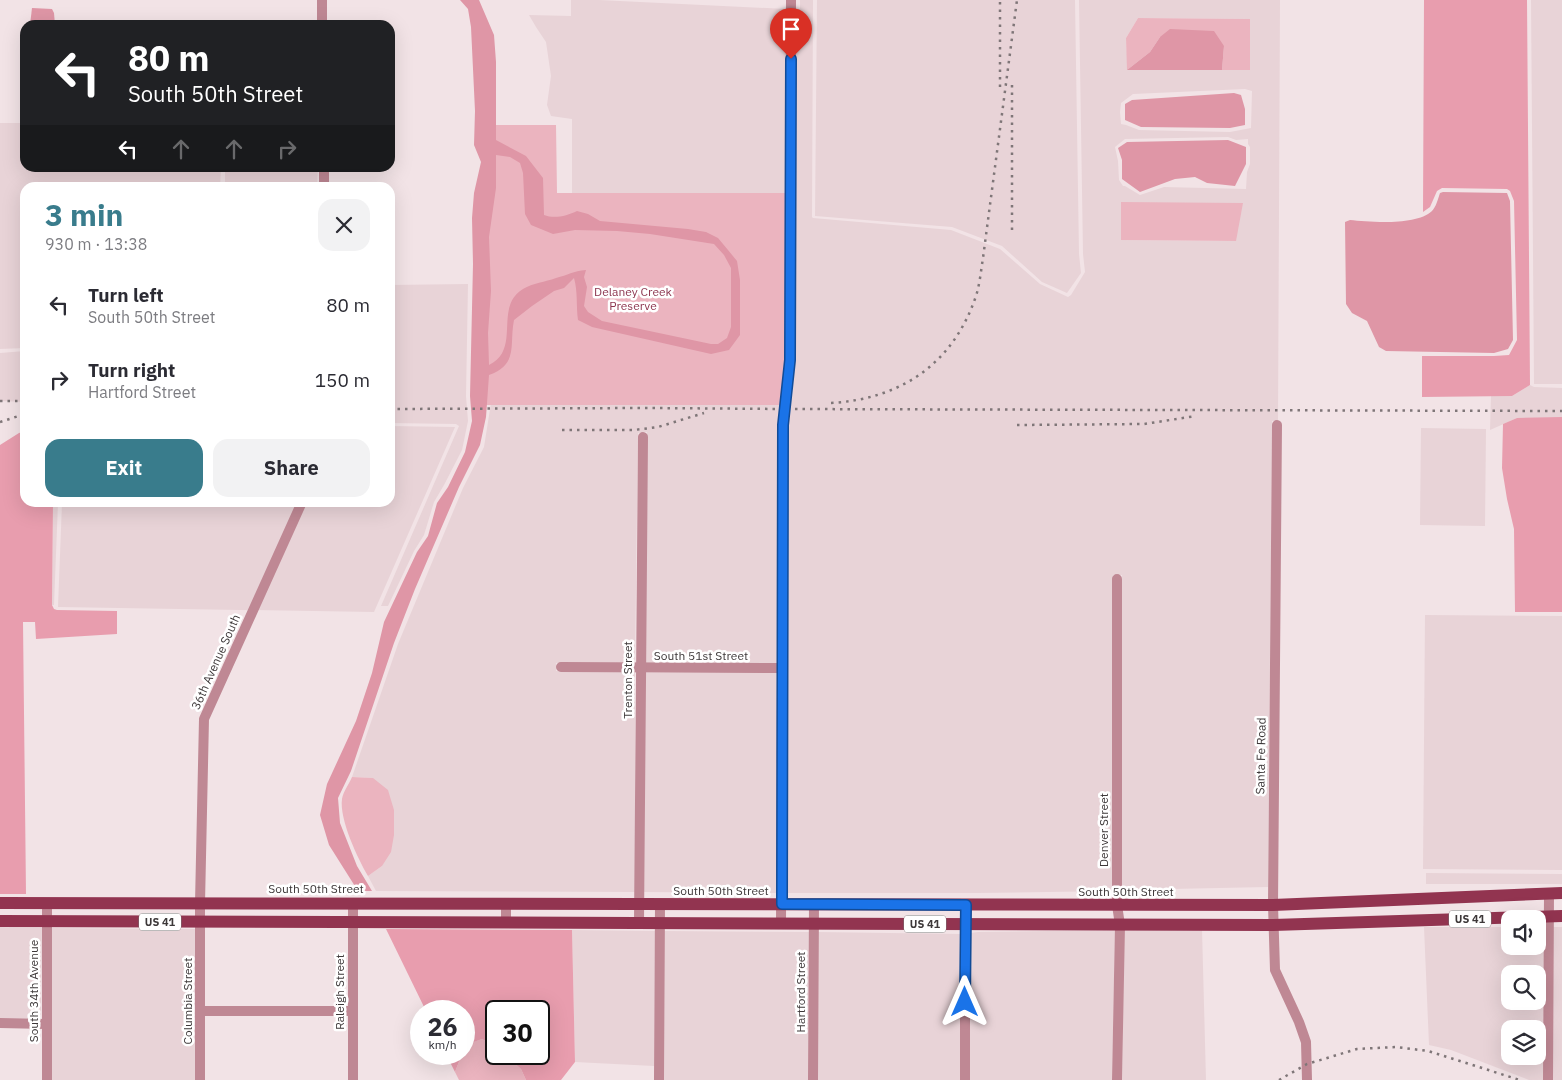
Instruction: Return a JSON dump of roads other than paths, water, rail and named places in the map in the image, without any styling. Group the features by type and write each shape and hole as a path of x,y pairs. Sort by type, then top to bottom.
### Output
{"main road":[{"name":"South 50th Street","path":"0,903 1273,905 1562,893"},
{"name":"US 41","path":"0,921 1273,925 1562,916"}],"street":[{"path":"322,0 322,20"},
{"path":"781,924 783,425 790,360 791,0"},
{"name":"Santa Fe Road","path":"1277,425 1273,905 1275,970 1306,1042 1307,1080"},
{"name":"Trenton Street","path":"639,923 643,436"},
{"name":"36th Avenue South","path":"200,922 204,719 300,507"},
{"name":"Denver Street","path":"1117,579 1117,905 1120,925 1117,1080"},
{"name":"South 51st Street","path":"561,667 781,668"},
{"path":"1548,1080 1549,893"},
{"name":"South 34th Avenue","path":"47,903 47,1080"},
{"name":"Raleigh Street","path":"353,903 353,1080"},
{"path":"506,904 506,923"},
{"path":"659,1080 660,904"},
{"name":"Hartford Street","path":"813,1080 814,904"},
{"path":"965,1080 966,905"},
{"name":"Columbia Street","path":"200,922 200,1080"},
{"path":"201,1011 352,1011"},
{"path":"0,1023 46,1024"}],"railway":[{"path":"1000,0 1000,87"},
{"path":"831,403 856,400 880,394 902,385 921,374 938,359 953,341 966,320 976,296 980,277 1017,0"},
{"path":"1012,82 1012,230"},
{"path":"0,401 20,401"},
{"path":"395,409 1562,411"},
{"path":"562,430 634,430 658,427 704,413"},
{"path":"0,422 20,416"},
{"path":"1017,425 1144,424 1196,416"},
{"path":"1279,1080 1307,1064 1357,1049 1396,1047 1428,1051 1520,1080"}],"park label":[{"name":"Delaney Creek Preserve","path":"633,299"}]}
